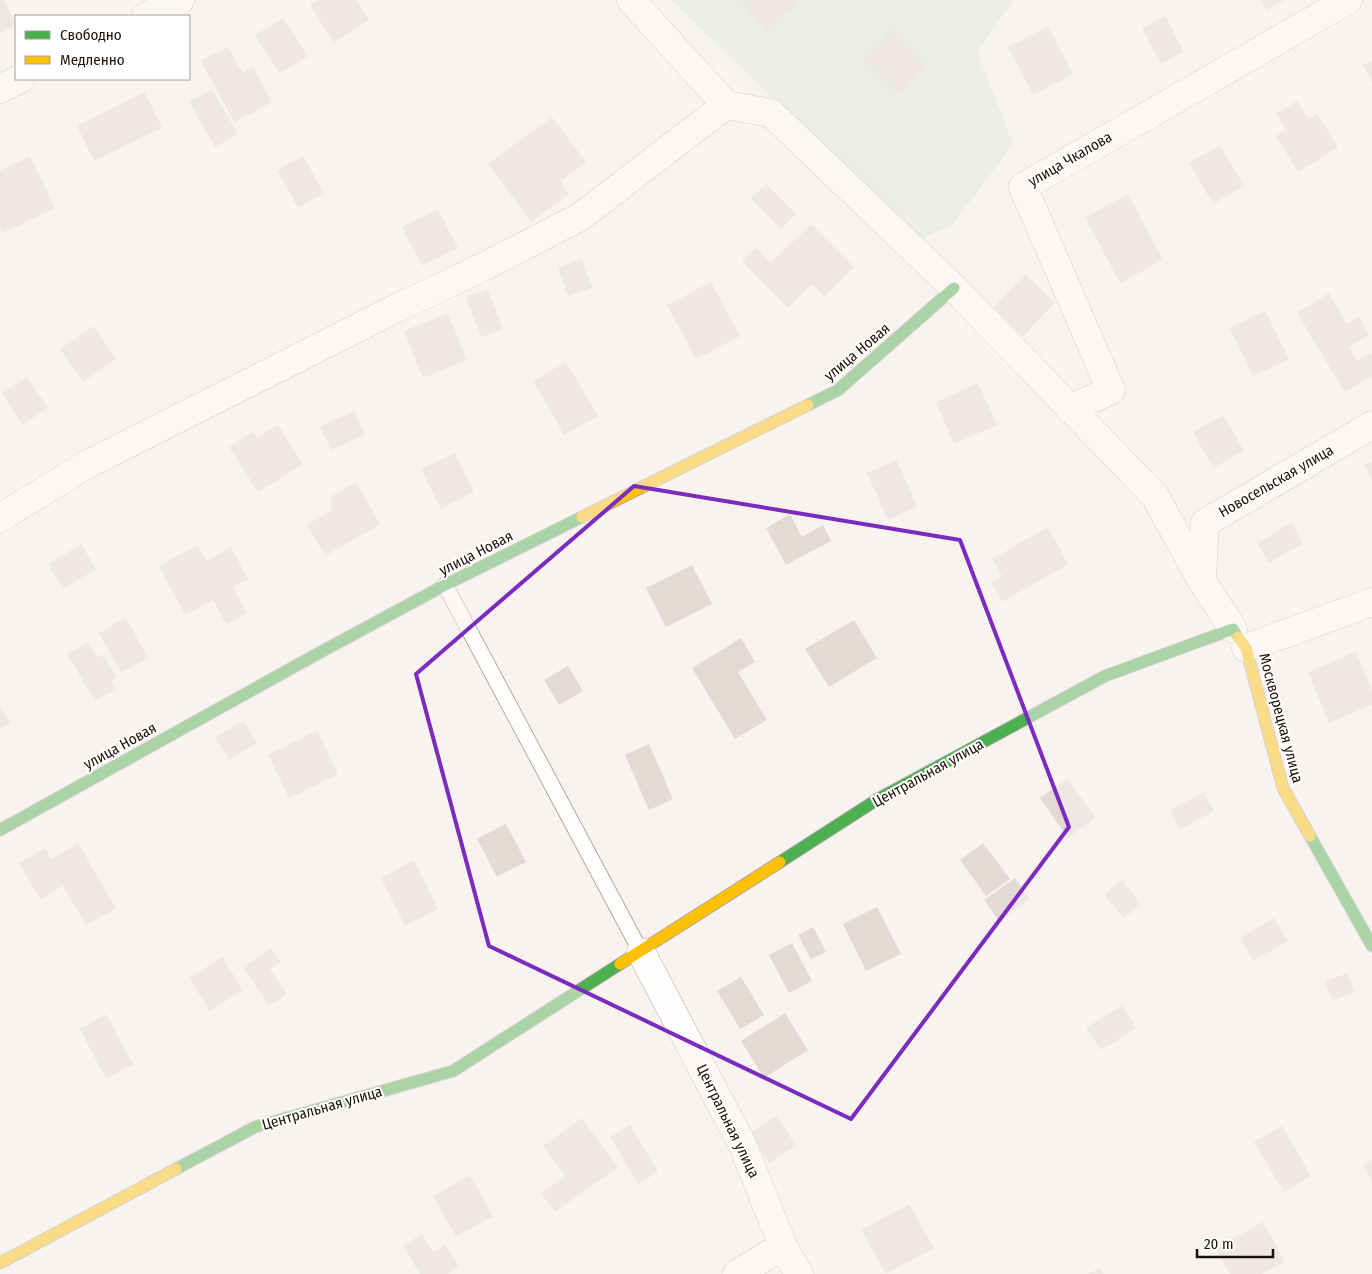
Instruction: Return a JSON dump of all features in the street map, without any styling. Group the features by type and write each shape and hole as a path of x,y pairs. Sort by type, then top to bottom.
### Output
{"street":[{"path":"148,15 180,0"},
{"path":"631,0 726,105 771,113 954,288 1155,496 1202,581 1240,638 1372,602"},
{"name":"улица Чкалова","path":"1070,409 1111,390 1023,187 1348,0"},
{"path":"0,89 18,80"},
{"path":"0,518 86,466 580,217 726,105"},
{"name":"улица Новая","path":"0,830 317,654 445,586 838,390 954,288"},
{"name":"Новосельская улица","path":"1202,581 1205,523 1372,425"},
{"name":"Москворецкая улица","path":"1240,638 1283,788 1372,946"},
{"name":"Центральная улица","path":"0,1263 255,1127 453,1071 878,799 1105,676 1240,638"},
{"name":"Центральная улица","path":"641,952 743,1146 783,1246 799,1274"},
{"path":"737,1274 783,1246"}],"lane":[{"path":"445,586 641,952"}],"highlighted area":[{"path":"634,486 960,540 1069,827 851,1119 489,946 416,674"}],"green space":[{"path":"672,0 1014,0 977,51 1013,144 952,225 917,241"}],"building":[{"path":"0,0 4,0 15,25 0,34"},
{"path":"319,0 356,0 369,20 334,43 310,5"},
{"path":"738,0 793,0 796,4 767,31"},
{"path":"1261,0 1284,0 1267,10"},
{"path":"1165,16 1184,52 1161,64 1142,28"},
{"path":"283,18 308,56 280,74 255,35"},
{"path":"1048,26 1073,74 1033,95 1008,47"},
{"path":"891,30 927,65 899,95 863,60"},
{"path":"228,47 242,73 253,67 272,102 234,122 201,61"},
{"path":"1372,61 1372,83 1363,65"},
{"path":"212,89 238,134 215,147 189,102"},
{"path":"145,92 162,128 94,161 77,126"},
{"path":"1297,101 1308,119 1317,114 1338,147 1298,172 1276,136 1286,129 1276,114"},
{"path":"552,117 586,162 560,181 569,194 531,222 488,164"},
{"path":"1220,145 1244,186 1213,204 1189,163"},
{"path":"30,156 55,208 2,233 0,229 0,170"},
{"path":"303,156 324,193 298,208 277,170"},
{"path":"766,184 796,214 781,229 751,198"},
{"path":"1128,194 1163,260 1120,283 1085,217"},
{"path":"438,209 458,248 422,266 402,227"},
{"path":"811,224 854,267 824,297 812,284 788,308 742,261 756,247 771,263"},
{"path":"582,259 592,288 568,296 558,267"},
{"path":"1025,274 1055,303 1023,336 993,307"},
{"path":"711,282 740,336 696,359 667,305"},
{"path":"488,289 503,329 481,337 466,297"},
{"path":"1329,293 1347,324 1359,317 1369,335 1349,347 1357,361 1372,352 1372,376 1345,392 1297,313"},
{"path":"1265,310 1289,359 1253,376 1229,328"},
{"path":"448,313 467,360 423,378 404,331"},
{"path":"94,326 116,359 83,382 60,349"},
{"path":"566,362 598,416 564,435 533,381"},
{"path":"27,377 48,408 22,425 2,393"},
{"path":"978,383 997,425 954,444 936,402"},
{"path":"354,411 365,435 331,450 320,426"},
{"path":"1223,415 1244,451 1213,468 1193,432"},
{"path":"278,425 303,464 258,492 229,447 253,431 257,438"},
{"path":"455,453 474,492 441,509 421,469"},
{"path":"897,460 917,507 888,520 867,473"},
{"path":"1372,462 1372,481 1365,465"},
{"path":"356,482 380,524 325,556 307,525 332,510 330,497"},
{"path":"790,514 802,537 823,525 831,541 786,565 766,528"},
{"path":"1291,523 1303,543 1269,563 1257,543"},
{"path":"1048,527 1068,564 1002,602 991,582 1002,576 992,559"},
{"path":"81,544 96,569 63,589 48,564"},
{"path":"198,545 206,561 231,547 248,579 233,587 247,613 226,625 213,600 185,615 159,566"},
{"path":"692,565 712,604 666,627 646,588"},
{"path":"126,618 148,658 121,673 99,633"},
{"path":"854,620 877,658 829,687 805,649"},
{"path":"741,638 755,662 738,672 767,720 735,739 692,668"},
{"path":"88,642 98,658 103,654 117,677 111,681 116,689 95,701 67,654"},
{"path":"1356,652 1372,690 1372,705 1329,723 1308,672"},
{"path":"568,666 583,691 559,705 544,680"},
{"path":"0,707 11,723 0,730"},
{"path":"244,720 257,743 229,760 215,738"},
{"path":"317,731 338,774 289,798 268,755"},
{"path":"649,744 673,799 649,810 625,755"},
{"path":"1067,779 1096,818 1068,838 1040,798"},
{"path":"1204,792 1214,811 1180,829 1170,810"},
{"path":"506,824 526,862 497,877 477,839"},
{"path":"78,843 116,908 86,925 63,886 40,899 19,863 45,848 51,859"},
{"path":"983,843 1010,879 986,896 960,860"},
{"path":"414,860 438,909 405,926 381,878"},
{"path":"1015,878 1030,899 999,921 984,900"},
{"path":"1122,880 1141,905 1123,918 1104,894"},
{"path":"877,907 901,954 866,971 843,924"},
{"path":"1274,918 1288,941 1253,961 1240,938"},
{"path":"813,927 826,952 811,959 798,935"},
{"path":"792,943 812,981 789,993 769,955"},
{"path":"271,948 281,962 270,969 287,994 269,1005 243,967"},
{"path":"222,957 243,990 210,1011 189,978"},
{"path":"1347,973 1355,992 1332,1001 1325,982"},
{"path":"741,977 764,1015 740,1029 717,991"},
{"path":"1122,1005 1136,1028 1101,1050 1086,1028"},
{"path":"785,1013 808,1050 764,1078 741,1041"},
{"path":"106,1014 133,1064 106,1079 80,1029"},
{"path":"777,1115 796,1146 769,1163 750,1133"},
{"path":"582,1118 618,1167 555,1212 541,1193 565,1176 543,1146"},
{"path":"630,1125 658,1172 638,1184 610,1137"},
{"path":"1282,1126 1311,1176 1284,1192 1254,1142"},
{"path":"1372,1160 1372,1181 1363,1165"},
{"path":"470,1175 493,1216 456,1237 433,1196"},
{"path":"909,1204 934,1248 886,1274 861,1230"},
{"path":"1263,1222 1285,1262 1262,1274 1230,1274 1215,1248"},
{"path":"422,1234 433,1252 445,1245 459,1267 448,1274 420,1274 403,1246"},
{"path":"1100,1268 1104,1274 1088,1274"}],"traffic: fast":[{"path":"808,405 838,390 954,288"},
{"path":"0,830 445,585 582,517"},
{"path":"780,862 878,799 1105,676 1233,629 1238,637"},
{"path":"1310,836 1372,946"},
{"path":"176,1169 255,1127 453,1071 620,964"}],"traffic: slow":[{"path":"582,517 808,405"},
{"path":"1238,637 1246,648 1283,788 1310,836"},
{"path":"620,964 780,862"},
{"path":"0,1263 176,1169"}]}
